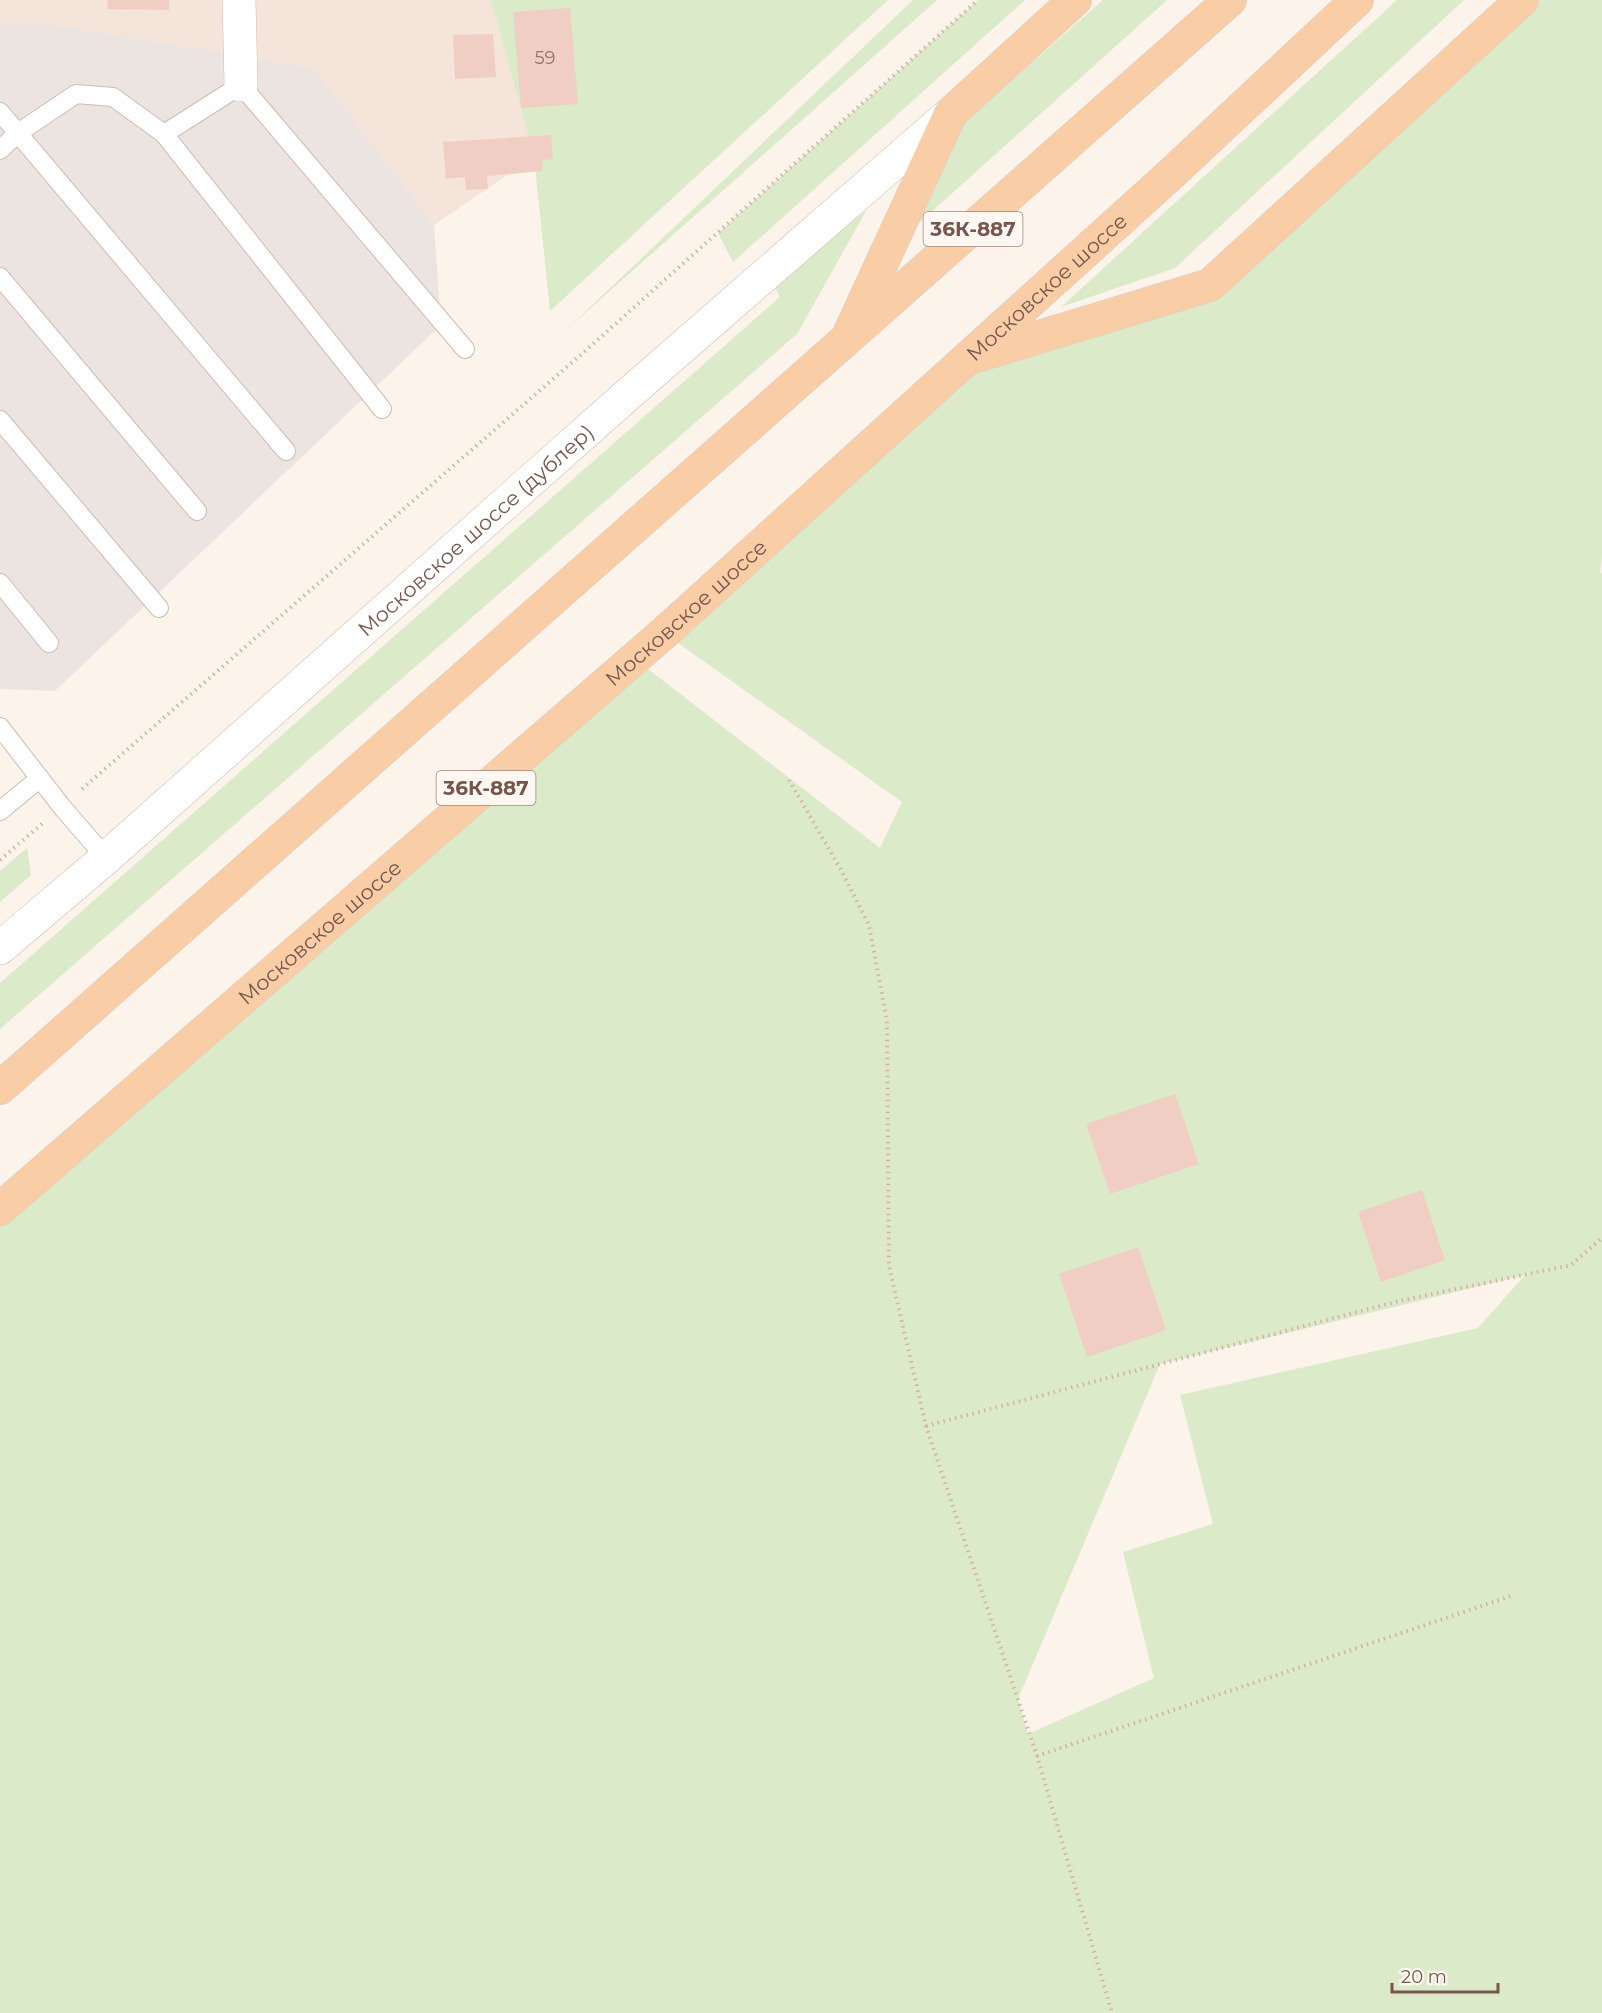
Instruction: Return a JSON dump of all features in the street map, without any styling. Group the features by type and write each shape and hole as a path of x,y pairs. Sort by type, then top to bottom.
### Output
{"main road":[{"path":"844,344 951,113 1075,0"},
{"name":"36К-887","path":"0,1088 844,344 1230,0"},
{"name":"Московское шоссе","path":"0,1209 664,633 1171,174 1357,0"},
{"path":"965,360 1210,285 1522,0"}],"street":[{"path":"239,0 241,85"},
{"name":"Московское шоссе (дублер)","path":"0,948 106,858 625,397 951,113"}],"lane":[{"path":"164,134 241,85 465,349"},
{"path":"0,150 18,133 76,94 113,97 164,134 382,409"},
{"path":"0,112 286,451"},
{"path":"0,277 197,511"},
{"path":"0,420 159,608"},
{"path":"0,583 49,643"},
{"path":"0,727 62,807 106,858"},
{"path":"0,811 40,778"}],"path":[{"path":"0,860 575,360 978,0"},
{"path":"789,780 869,925 887,1021 889,1266 926,1426 1037,1756 1112,2013"},
{"path":"926,1426 1399,1301 1571,1265 1602,1238"},
{"path":"1037,1756 1511,1596"}],"shaded area":[{"path":"0,0 491,0 534,157 434,225 314,68 57,25 0,22"},
{"path":"0,22 57,25 314,68 434,225 441,325 55,691 0,689"}],"green space":[{"path":"491,0 888,0 550,311 534,157"},
{"path":"913,0 937,0 566,330"},
{"path":"978,0 1025,0 733,262 718,233"},
{"path":"1103,0 1167,0 887,252 935,148"},
{"path":"1397,0 1464,0 1175,268 1061,307"},
{"path":"1522,0 1602,0 1602,557 1600,572 1602,574 1602,2013 0,2013 0,1208 635,659 880,848 902,802 664,633 965,360 1210,285","holes":["1525,1275 1478,1328 1180,1395 1213,1524 1123,1552 1154,1678 1028,1734 1018,1699 1160,1364"]},
{"path":"866,211 797,334 0,1029 0,983 780,297 772,282"},
{"path":"27,848 31,875 0,902 0,871"}],"building":[{"path":"108,0 169,0 169,10 107,9"},
{"path":"570,8 578,104 521,108 513,12"},
{"path":"493,34 496,77 455,79 453,35"},
{"path":"551,135 553,159 542,160 543,171 487,176 488,189 466,190 465,177 446,179 443,142"},
{"path":"1175,1094 1199,1164 1110,1194 1086,1124"},
{"path":"1422,1190 1445,1260 1381,1282 1358,1212"},
{"path":"1138,1247 1166,1330 1087,1357 1059,1274"}]}
